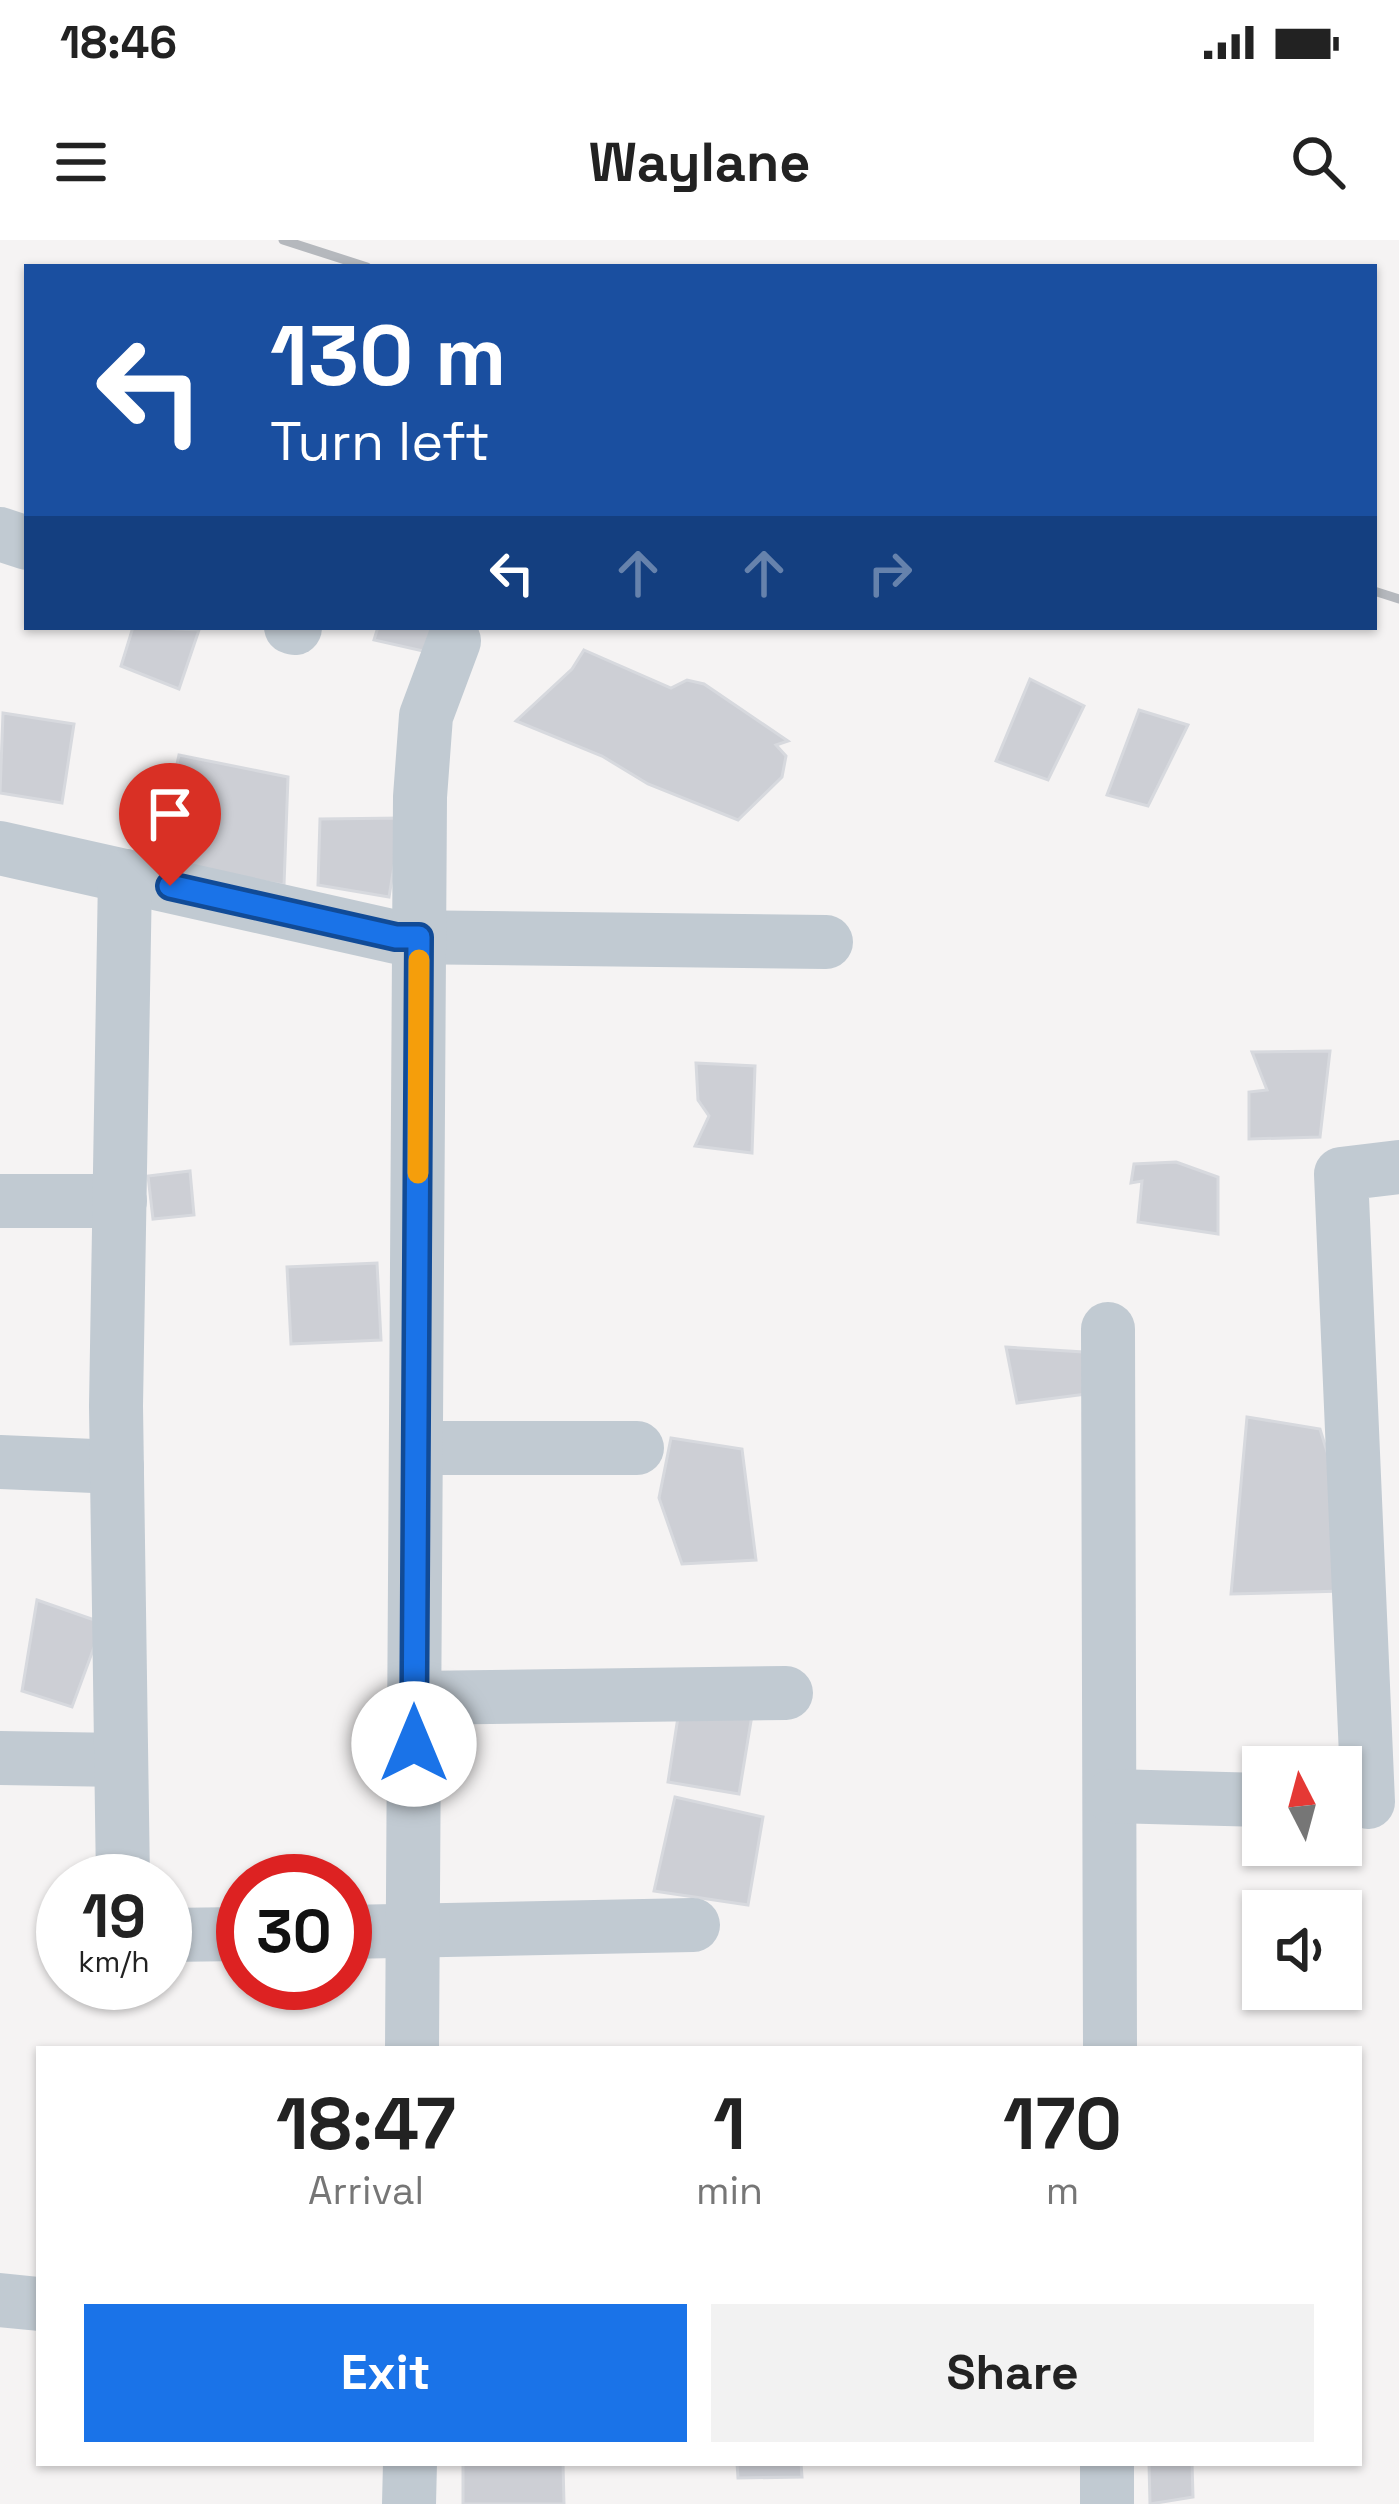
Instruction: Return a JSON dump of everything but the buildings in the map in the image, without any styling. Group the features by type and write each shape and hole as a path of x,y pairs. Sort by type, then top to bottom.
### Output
{"street":[{"path":"412,2046 420,797 426,716 454,640"},
{"path":"0,848 396,937 826,942"},
{"path":"123,1854 117,1467 125,876"},
{"path":"1369,1802 1341,1174 1399,1167"},
{"path":"0,1201 120,1201"},
{"path":"1108,1329 1110,2046"},
{"path":"416,1448 638,1448"},
{"path":"0,1462 117,1467"},
{"path":"414,1698 786,1694"},
{"path":"0,1758 121,1760"},
{"path":"1112,1796 1242,1799"},
{"path":"372,1932 693,1925"},
{"path":"0,2300 36,2303"},
{"path":"409,2504 410,2466"},
{"path":"1107,2466 1107,2504"}],"railway":[{"path":"283,240 358,264"},
{"path":"1377,592 1399,599"}],"slow traffic":[{"path":"418,1173 419,960"}],"route":[{"path":"170,886 396,937 419,937 414,1744"}]}
